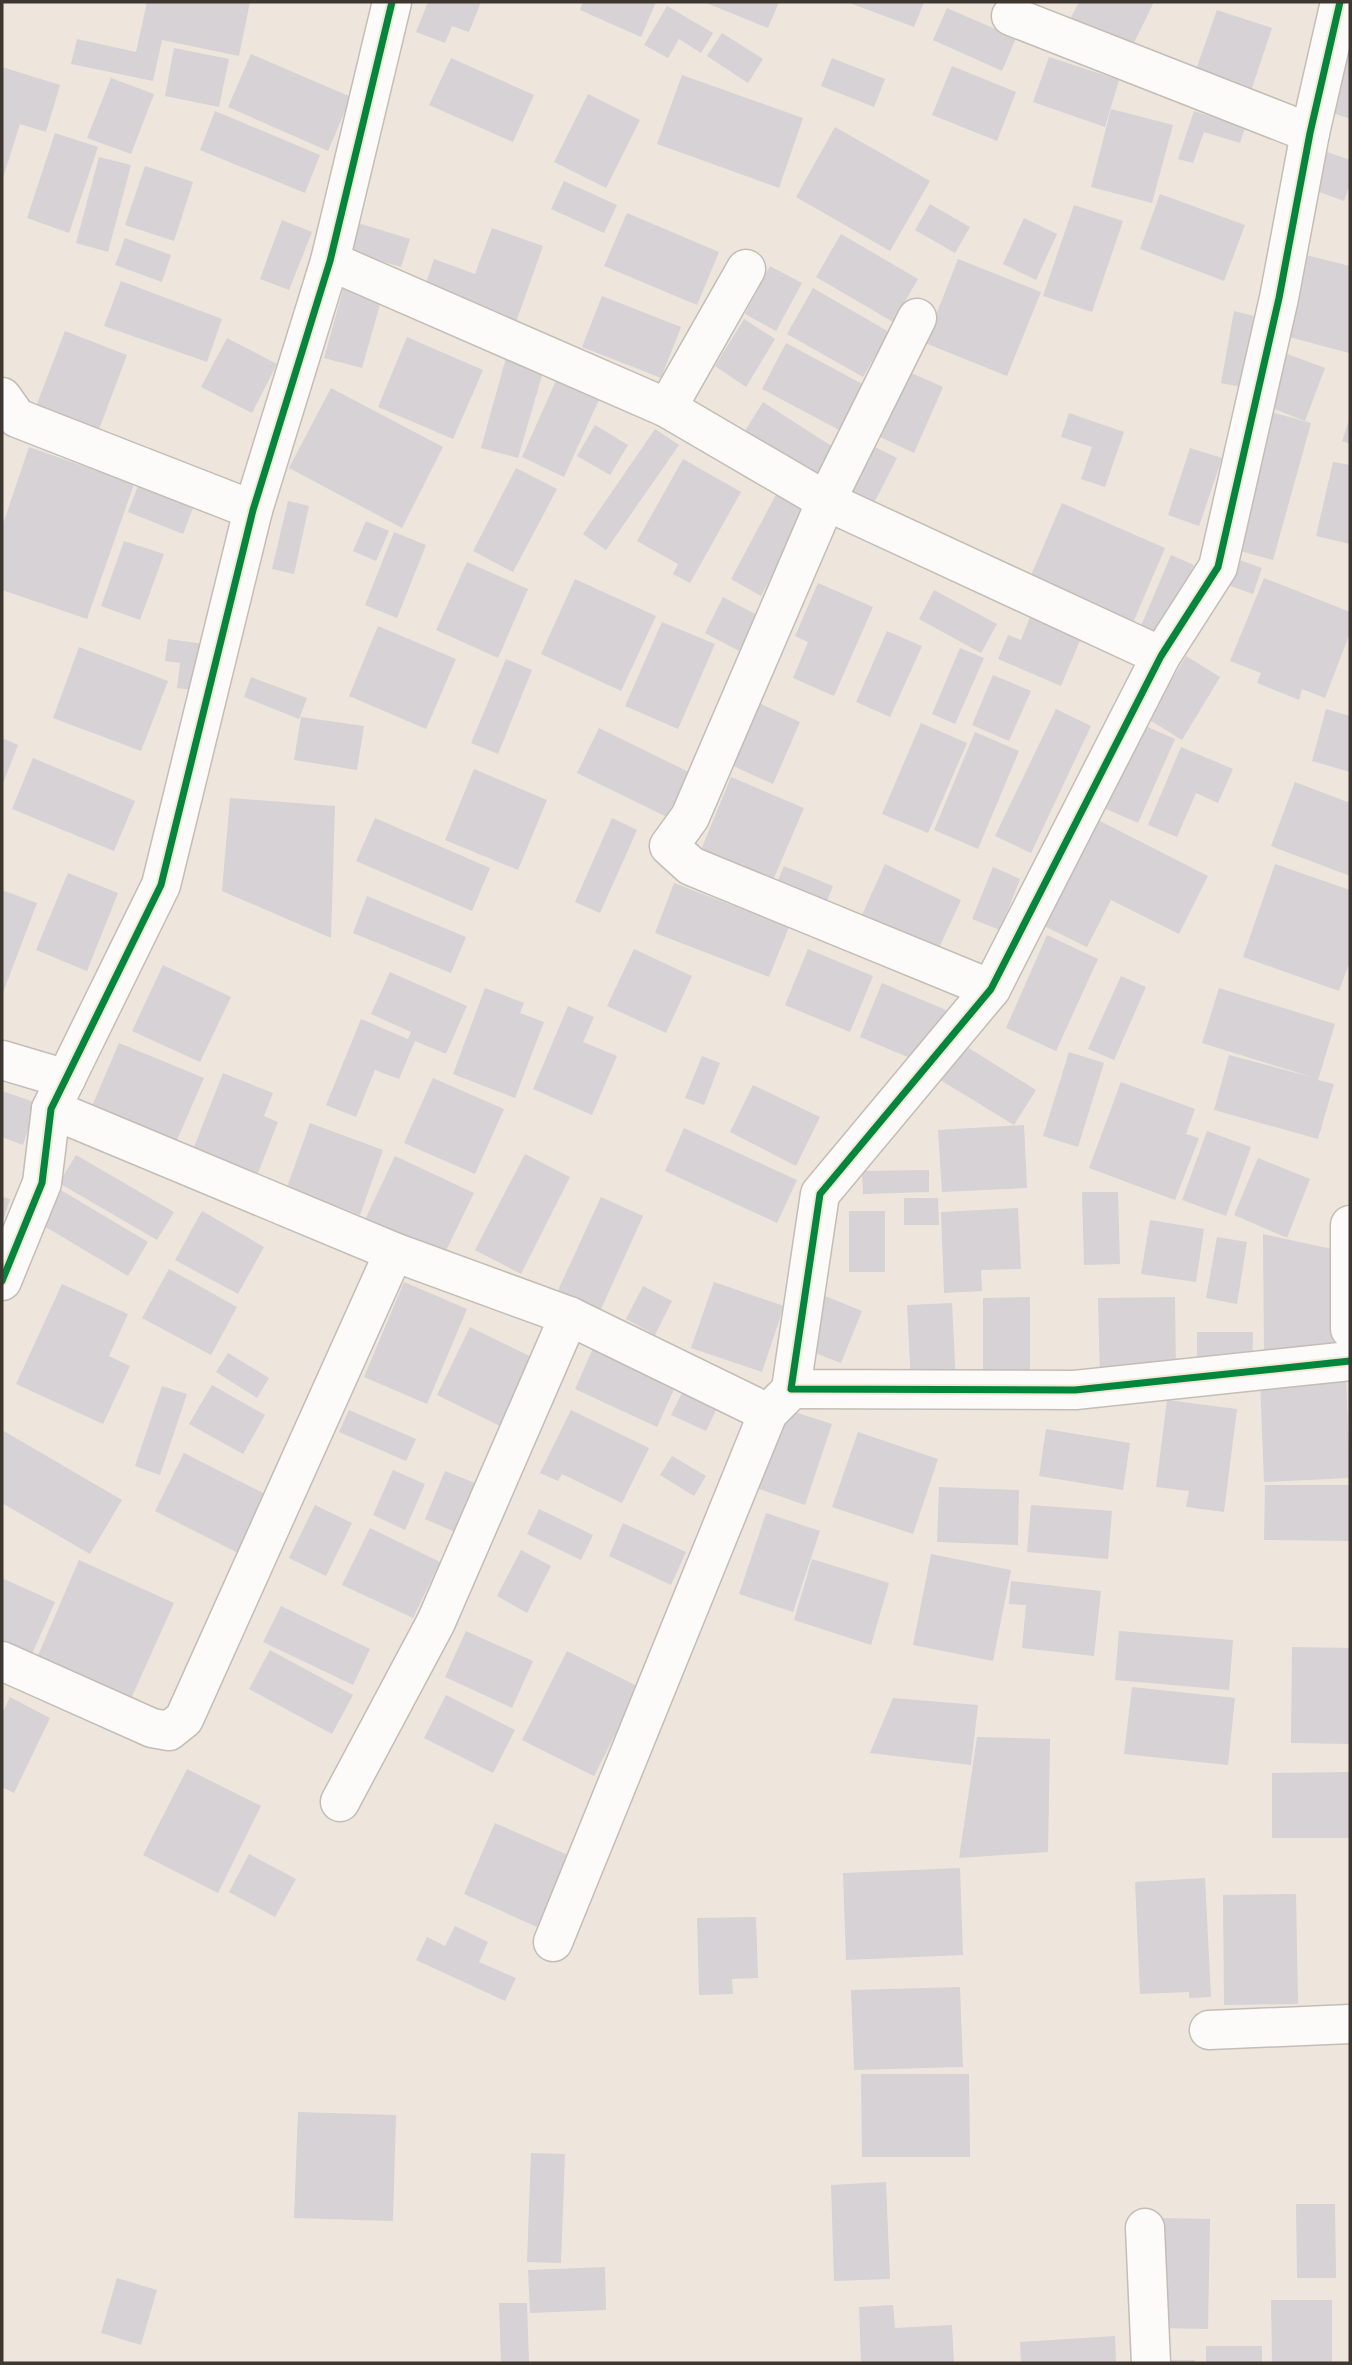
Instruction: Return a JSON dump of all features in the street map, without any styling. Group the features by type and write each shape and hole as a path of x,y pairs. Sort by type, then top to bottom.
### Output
{"street":[{"path":"2,1281 42,1183 59,1094 161,885 253,510 330,261 392,2"},
{"path":"553,1942 780,1401 820,1194 991,989 1161,656 1218,567 1279,298 1310,133 1340,2"},
{"path":"1012,16 1310,133"},
{"path":"330,261 667,408 826,501 1161,656"},
{"path":"667,408 746,269"},
{"path":"917,318 826,501 690,817 669,846 691,866 991,989"},
{"path":"2,397 17,418 253,510"},
{"path":"2,1060 59,1094 394,1252 569,1316 780,1401 1074,1390 1350,1361"},
{"path":"1350,1225 1350,1329"},
{"path":"2,1661 152,1728 169,1731 184,1719 394,1252"},
{"path":"340,1802 436,1622 569,1316"},
{"path":"1209,2030 1350,2024"},
{"path":"1144,2228 1151,2363"}],"building":[{"path":"147,2 250,2 239,56 162,40 153,81 71,64 77,39 136,52"},
{"path":"428,2 481,2 469,32 452,26 445,43 416,32"},
{"path":"583,2 656,2 641,37 580,10"},
{"path":"704,2 779,2 768,28"},
{"path":"847,2 924,2 914,27"},
{"path":"1079,2 1154,2 1126,59 1065,29"},
{"path":"667,6 713,33 701,53 679,39 668,58 644,45"},
{"path":"947,8 1016,38 1002,71 933,40"},
{"path":"1217,10 1272,28 1249,97 1193,78"},
{"path":"722,33 763,59 748,83 707,56"},
{"path":"1350,43 1350,119 1325,110"},
{"path":"174,48 229,59 219,107 165,96"},
{"path":"251,54 351,97 328,151 228,107"},
{"path":"1049,57 1119,80 1105,127 1033,102"},
{"path":"451,58 534,95 513,142 429,105"},
{"path":"832,58 885,79 874,107 821,86"},
{"path":"952,66 1016,92 997,141 932,115"},
{"path":"2,67 60,85 46,132 20,124 2,181"},
{"path":"682,75 803,118 779,188 657,144"},
{"path":"111,78 154,94 131,154 87,138"},
{"path":"588,94 640,120 606,188 554,162"},
{"path":"1111,109 1173,125 1152,203 1091,187"},
{"path":"215,111 320,155 305,193 200,150"},
{"path":"1194,111 1245,128 1240,143 1204,132 1193,163 1178,159"},
{"path":"835,127 930,181 890,251 796,197"},
{"path":"55,133 98,147 69,233 27,218"},
{"path":"1321,150 1350,160 1350,184 1344,201 1308,188"},
{"path":"99,157 131,165 108,252 76,243"},
{"path":"145,166 193,182 174,241 125,225"},
{"path":"564,181 617,205 604,233 551,209"},
{"path":"1160,194 1245,225 1224,281 1140,249"},
{"path":"930,204 970,227 955,253 915,230"},
{"path":"1074,205 1123,221 1092,312 1043,296"},
{"path":"627,213 719,252 697,305 604,266"},
{"path":"1024,218 1057,234 1036,280 1003,264"},
{"path":"282,220 312,232 289,290 260,279"},
{"path":"358,223 410,239 401,267 350,252"},
{"path":"492,228 543,246 515,325 423,292 434,259 475,274"},
{"path":"841,234 918,279 893,322 816,277"},
{"path":"125,238 171,255 162,282 115,265"},
{"path":"1298,253 1350,266 1349,353 1278,334"},
{"path":"958,259 1041,292 1007,376 925,343"},
{"path":"770,266 802,283 776,331 745,314"},
{"path":"121,281 222,319 207,362 104,326"},
{"path":"345,283 383,294 362,368 324,358"},
{"path":"813,288 889,332 863,377 787,334"},
{"path":"602,296 681,327 661,378 582,347"},
{"path":"1234,311 1254,316 1241,387 1221,383"},
{"path":"744,319 775,339 746,387 715,366"},
{"path":"65,331 127,355 98,432 35,409"},
{"path":"407,337 483,370 453,439 378,407"},
{"path":"227,338 277,364 252,413 201,387"},
{"path":"786,343 866,386 841,431 762,389"},
{"path":"1282,352 1325,368 1305,421 1262,404"},
{"path":"507,354 545,365 518,458 481,448"},
{"path":"909,372 943,387 914,453 880,437"},
{"path":"559,374 602,393 564,477 522,457"},
{"path":"331,388 443,447 402,528 289,468"},
{"path":"763,402 833,447 808,487 738,442"},
{"path":"1267,411 1311,423 1273,560 1229,548"},
{"path":"1069,413 1124,432 1105,487 1081,479 1092,447 1061,437"},
{"path":"1350,417 1350,444 1342,441"},
{"path":"595,425 628,445 610,475 577,456"},
{"path":"655,429 679,445 606,550 583,534"},
{"path":"863,441 897,458 874,503 840,486"},
{"path":"29,447 134,484 87,619 2,590 2,527"},
{"path":"1190,448 1222,458 1199,526 1168,515"},
{"path":"683,459 741,492 690,583 673,574 678,564 637,541"},
{"path":"1333,462 1350,465 1350,544 1316,536"},
{"path":"516,468 557,489 513,572 473,551"},
{"path":"143,473 198,495 183,534 128,512"},
{"path":"778,491 808,507 761,596 731,579"},
{"path":"288,501 309,506 294,574 272,569"},
{"path":"1062,503 1165,548 1132,625 1029,580"},
{"path":"366,521 389,531 376,561 353,551"},
{"path":"394,532 426,545 397,618 365,605"},
{"path":"124,541 164,554 140,620 101,606"},
{"path":"1171,555 1194,565 1165,635 1141,626"},
{"path":"1228,556 1262,568 1253,594 1219,582"},
{"path":"467,562 528,589 498,658 436,630"},
{"path":"1264,578 1350,612 1350,633 1325,698 1302,689 1299,700 1257,683 1261,673 1230,661"},
{"path":"575,579 656,616 621,691 541,654"},
{"path":"818,583 873,607 834,696 793,678 808,642 795,636"},
{"path":"934,590 997,624 981,653 919,619"},
{"path":"723,597 757,615 739,651 705,633"},
{"path":"1032,612 1083,633 1061,686 998,659 1008,635 1021,640"},
{"path":"662,622 715,644 678,729 625,706"},
{"path":"378,626 456,659 426,729 349,696"},
{"path":"887,631 922,646 890,717 856,702"},
{"path":"168,639 211,645 204,691 177,688 180,663 165,661"},
{"path":"79,647 168,681 141,751 53,718"},
{"path":"960,648 984,658 955,724 932,714"},
{"path":"1186,656 1220,677 1182,740 1148,719"},
{"path":"506,659 532,670 498,754 471,743"},
{"path":"993,675 1031,691 1009,741 972,725"},
{"path":"251,677 307,698 299,719 244,697"},
{"path":"750,699 800,722 773,784 722,761"},
{"path":"1056,709 1091,726 1031,853 995,836"},
{"path":"1326,709 1350,716 1350,772 1312,761"},
{"path":"301,717 364,726 357,770 294,760"},
{"path":"1134,721 1175,739 1138,823 1097,805"},
{"path":"921,723 967,743 928,833 882,814"},
{"path":"599,728 697,776 675,821 577,773"},
{"path":"975,732 1019,751 978,849 934,830"},
{"path":"2,738 18,745 2,786"},
{"path":"1181,747 1233,769 1218,803 1196,793 1177,837 1148,825"},
{"path":"33,758 135,801 114,851 12,809"},
{"path":"474,769 547,800 518,870 445,840"},
{"path":"731,777 804,808 770,887 698,857"},
{"path":"1295,782 1350,803 1350,876 1271,846"},
{"path":"230,798 335,806 331,938 222,891"},
{"path":"375,818 490,868 472,911 356,861"},
{"path":"612,818 637,830 600,913 575,902"},
{"path":"1096,819 1208,876 1179,934 1111,900 1087,947 1044,926"},
{"path":"885,864 961,900 932,963 856,928"},
{"path":"1275,864 1350,890 1350,961 1339,991 1243,957"},
{"path":"784,866 833,886 821,915 772,895"},
{"path":"993,867 1020,879 1000,930 972,919"},
{"path":"68,873 118,893 87,971 36,950"},
{"path":"674,883 789,927 769,977 655,933"},
{"path":"2,890 37,903 2,995"},
{"path":"367,896 466,937 451,973 353,933"},
{"path":"1047,935 1098,959 1056,1051 1006,1028"},
{"path":"634,949 692,976 666,1033 607,1006"},
{"path":"808,949 873,976 850,1032 785,1005"},
{"path":"163,965 231,997 200,1062 132,1031"},
{"path":"390,972 467,1006 446,1054 415,1041 399,1079 375,1070 356,1117 326,1105 361,1019 408,1039 411,1032 371,1014"},
{"path":"1121,976 1146,987 1114,1060 1088,1049"},
{"path":"882,983 946,1010 924,1064 860,1037"},
{"path":"485,988 524,1003 520,1013 544,1022 515,1098 453,1074"},
{"path":"1219,988 1335,1024 1318,1080 1334,1084 1318,1139 1214,1110 1229,1055 1315,1078 1202,1043"},
{"path":"568,1006 594,1017 583,1042 617,1056 592,1115 533,1089"},
{"path":"959,1042 1036,1090 1014,1125 937,1078"},
{"path":"119,1043 204,1078 173,1149 89,1113"},
{"path":"1069,1052 1104,1063 1078,1147 1043,1136"},
{"path":"702,1056 720,1063 704,1105 685,1098"},
{"path":"223,1073 273,1093 264,1116 278,1122 258,1173 194,1147"},
{"path":"433,1078 504,1109 475,1174 404,1143"},
{"path":"1121,1082 1195,1109 1186,1134 1199,1138 1175,1200 1089,1168"},
{"path":"753,1085 820,1117 796,1166 730,1132"},
{"path":"2,1091 37,1103 23,1145 2,1137"},
{"path":"310,1123 383,1150 360,1215 287,1187"},
{"path":"1024,1125 1027,1188 942,1192 938,1130"},
{"path":"684,1128 797,1180 777,1223 665,1171"},
{"path":"1207,1131 1251,1147 1226,1216 1182,1200"},
{"path":"525,1154 570,1177 521,1274 475,1250"},
{"path":"76,1155 174,1212 157,1240 59,1183"},
{"path":"395,1156 474,1193 439,1265 361,1228"},
{"path":"1258,1158 1310,1179 1287,1238 1234,1215"},
{"path":"929,1170 929,1192 863,1194 862,1171"},
{"path":"59,1189 148,1242 128,1276 39,1223"},
{"path":"1082,1192 1118,1192 1120,1264 1084,1265"},
{"path":"2,1197 10,1199 2,1224"},
{"path":"601,1197 643,1216 597,1318 554,1299"},
{"path":"904,1198 938,1198 939,1225 904,1225"},
{"path":"1018,1208 1021,1269 981,1270 982,1291 944,1293 941,1212"},
{"path":"202,1211 264,1247 238,1294 175,1260"},
{"path":"849,1211 885,1211 885,1272 849,1272"},
{"path":"1150,1220 1204,1229 1196,1282 1141,1274"},
{"path":"1263,1234 1341,1251 1334,1356 1264,1356"},
{"path":"1217,1237 1247,1242 1237,1304 1206,1298"},
{"path":"169,1269 237,1307 211,1355 142,1318"},
{"path":"404,1282 467,1309 427,1404 364,1377"},
{"path":"714,1282 784,1306 762,1372 691,1348"},
{"path":"62,1284 128,1314 109,1356 130,1366 103,1424 16,1384"},
{"path":"643,1286 672,1301 655,1335 626,1319"},
{"path":"825,1296 862,1311 841,1363 805,1349"},
{"path":"1030,1297 1030,1382 983,1383 983,1298"},
{"path":"1175,1297 1176,1375 1100,1377 1098,1298"},
{"path":"952,1303 956,1383 911,1385 907,1305"},
{"path":"470,1327 540,1361 506,1429 437,1395"},
{"path":"1197,1332 1253,1332 1252,1368 1197,1367"},
{"path":"598,1337 680,1376 657,1427 575,1389"},
{"path":"228,1353 269,1378 257,1398 216,1372"},
{"path":"1346,1377 1350,1478 1264,1482 1260,1380"},
{"path":"212,1385 265,1415 243,1454 189,1424"},
{"path":"162,1386 187,1394 160,1475 135,1466"},
{"path":"682,1393 717,1408 706,1431 671,1415"},
{"path":"1167,1400 1237,1409 1224,1512 1186,1507 1189,1491 1156,1487"},
{"path":"785,1409 832,1424 805,1505 759,1489"},
{"path":"349,1410 416,1439 406,1461 339,1432"},
{"path":"571,1410 649,1448 622,1503 562,1474 558,1481 540,1473"},
{"path":"1046,1429 1130,1443 1123,1490 1039,1476"},
{"path":"2,1430 122,1500 90,1554 2,1503"},
{"path":"858,1432 938,1459 913,1534 832,1507"},
{"path":"184,1453 273,1498 244,1556 155,1511"},
{"path":"672,1456 706,1476 694,1496 660,1475"},
{"path":"393,1470 425,1484 405,1530 373,1515"},
{"path":"445,1471 475,1483 455,1532 425,1519"},
{"path":"1265,1485 1350,1485 1350,1541 1264,1540"},
{"path":"939,1487 1019,1490 1018,1545 937,1542"},
{"path":"315,1505 352,1523 326,1576 289,1558"},
{"path":"1031,1505 1112,1511 1108,1559 1027,1552"},
{"path":"539,1509 593,1535 581,1560 527,1534"},
{"path":"766,1513 820,1531 793,1612 739,1594"},
{"path":"623,1523 686,1552 671,1585 609,1556"},
{"path":"370,1528 440,1562 413,1618 342,1585"},
{"path":"521,1550 551,1566 527,1613 497,1596"},
{"path":"931,1554 1011,1570 993,1661 913,1645"},
{"path":"812,1559 889,1583 871,1645 794,1620"},
{"path":"79,1560 174,1603 129,1703 36,1660"},
{"path":"2,1578 55,1602 32,1654 2,1640"},
{"path":"1011,1581 1101,1591 1094,1656 1022,1648 1026,1605 1009,1604"},
{"path":"281,1606 370,1649 353,1685 263,1642"},
{"path":"466,1631 533,1661 512,1708 445,1677"},
{"path":"1119,1631 1233,1640 1229,1690 1115,1680"},
{"path":"1292,1647 1350,1648 1350,1744 1291,1743"},
{"path":"270,1650 353,1695 332,1734 249,1689"},
{"path":"567,1651 639,1687 594,1776 522,1740"},
{"path":"1132,1687 1235,1698 1228,1765 1124,1754"},
{"path":"446,1695 515,1730 493,1773 424,1738"},
{"path":"10,1697 50,1718 14,1793 2,1787 2,1714"},
{"path":"893,1698 978,1705 971,1765 870,1753"},
{"path":"977,1737 1050,1739 1048,1852 959,1858"},
{"path":"187,1769 261,1806 218,1893 143,1855"},
{"path":"1350,1772 1350,1838 1272,1838 1272,1773"},
{"path":"495,1823 568,1855 537,1927 464,1894"},
{"path":"249,1854 296,1879 275,1917 229,1892"},
{"path":"960,1868 963,1955 846,1960 843,1873"},
{"path":"1205,1878 1211,1997 1189,1998 1189,1992 1140,1994 1135,1882"},
{"path":"1296,1894 1298,2004 1224,2005 1223,1895"},
{"path":"756,1917 758,1978 732,1979 733,1994 699,1995 697,1918"},
{"path":"455,1926 488,1942 479,1962 516,1978 505,2001 416,1960 427,1937 445,1946"},
{"path":"960,1987 963,2067 854,2070 851,1990"},
{"path":"861,2074 969,2074 970,2157 862,2157"},
{"path":"298,2112 396,2115 393,2221 294,2218"},
{"path":"531,2153 565,2154 561,2263 527,2262"},
{"path":"886,2182 890,2279 834,2281 831,2185"},
{"path":"1296,2204 1335,2204 1336,2278 1297,2278"},
{"path":"1161,2218 1210,2219 1208,2329 1159,2328"},
{"path":"605,2267 606,2310 530,2313 528,2270"},
{"path":"117,2278 157,2290 141,2345 101,2333"},
{"path":"1271,2300 1332,2300 1332,2363 1272,2363"},
{"path":"499,2303 527,2303 529,2363 501,2363"},
{"path":"893,2305 895,2328 952,2325 954,2363 861,2363 859,2307"},
{"path":"1115,2336 1116,2363 1021,2363 1020,2342"},
{"path":"1206,2346 1262,2346 1262,2363 1206,2363"},
{"path":"1169,2360 1195,2360 1195,2363 1169,2363"}],"cycle path":[{"path":"2,1281 42,1183 51,1109 161,885 253,510 330,261 392,2"},
{"path":"1340,2 1310,133 1279,298 1218,567 1161,656 991,989 820,1194 791,1389 1075,1390 1350,1361"}]}
